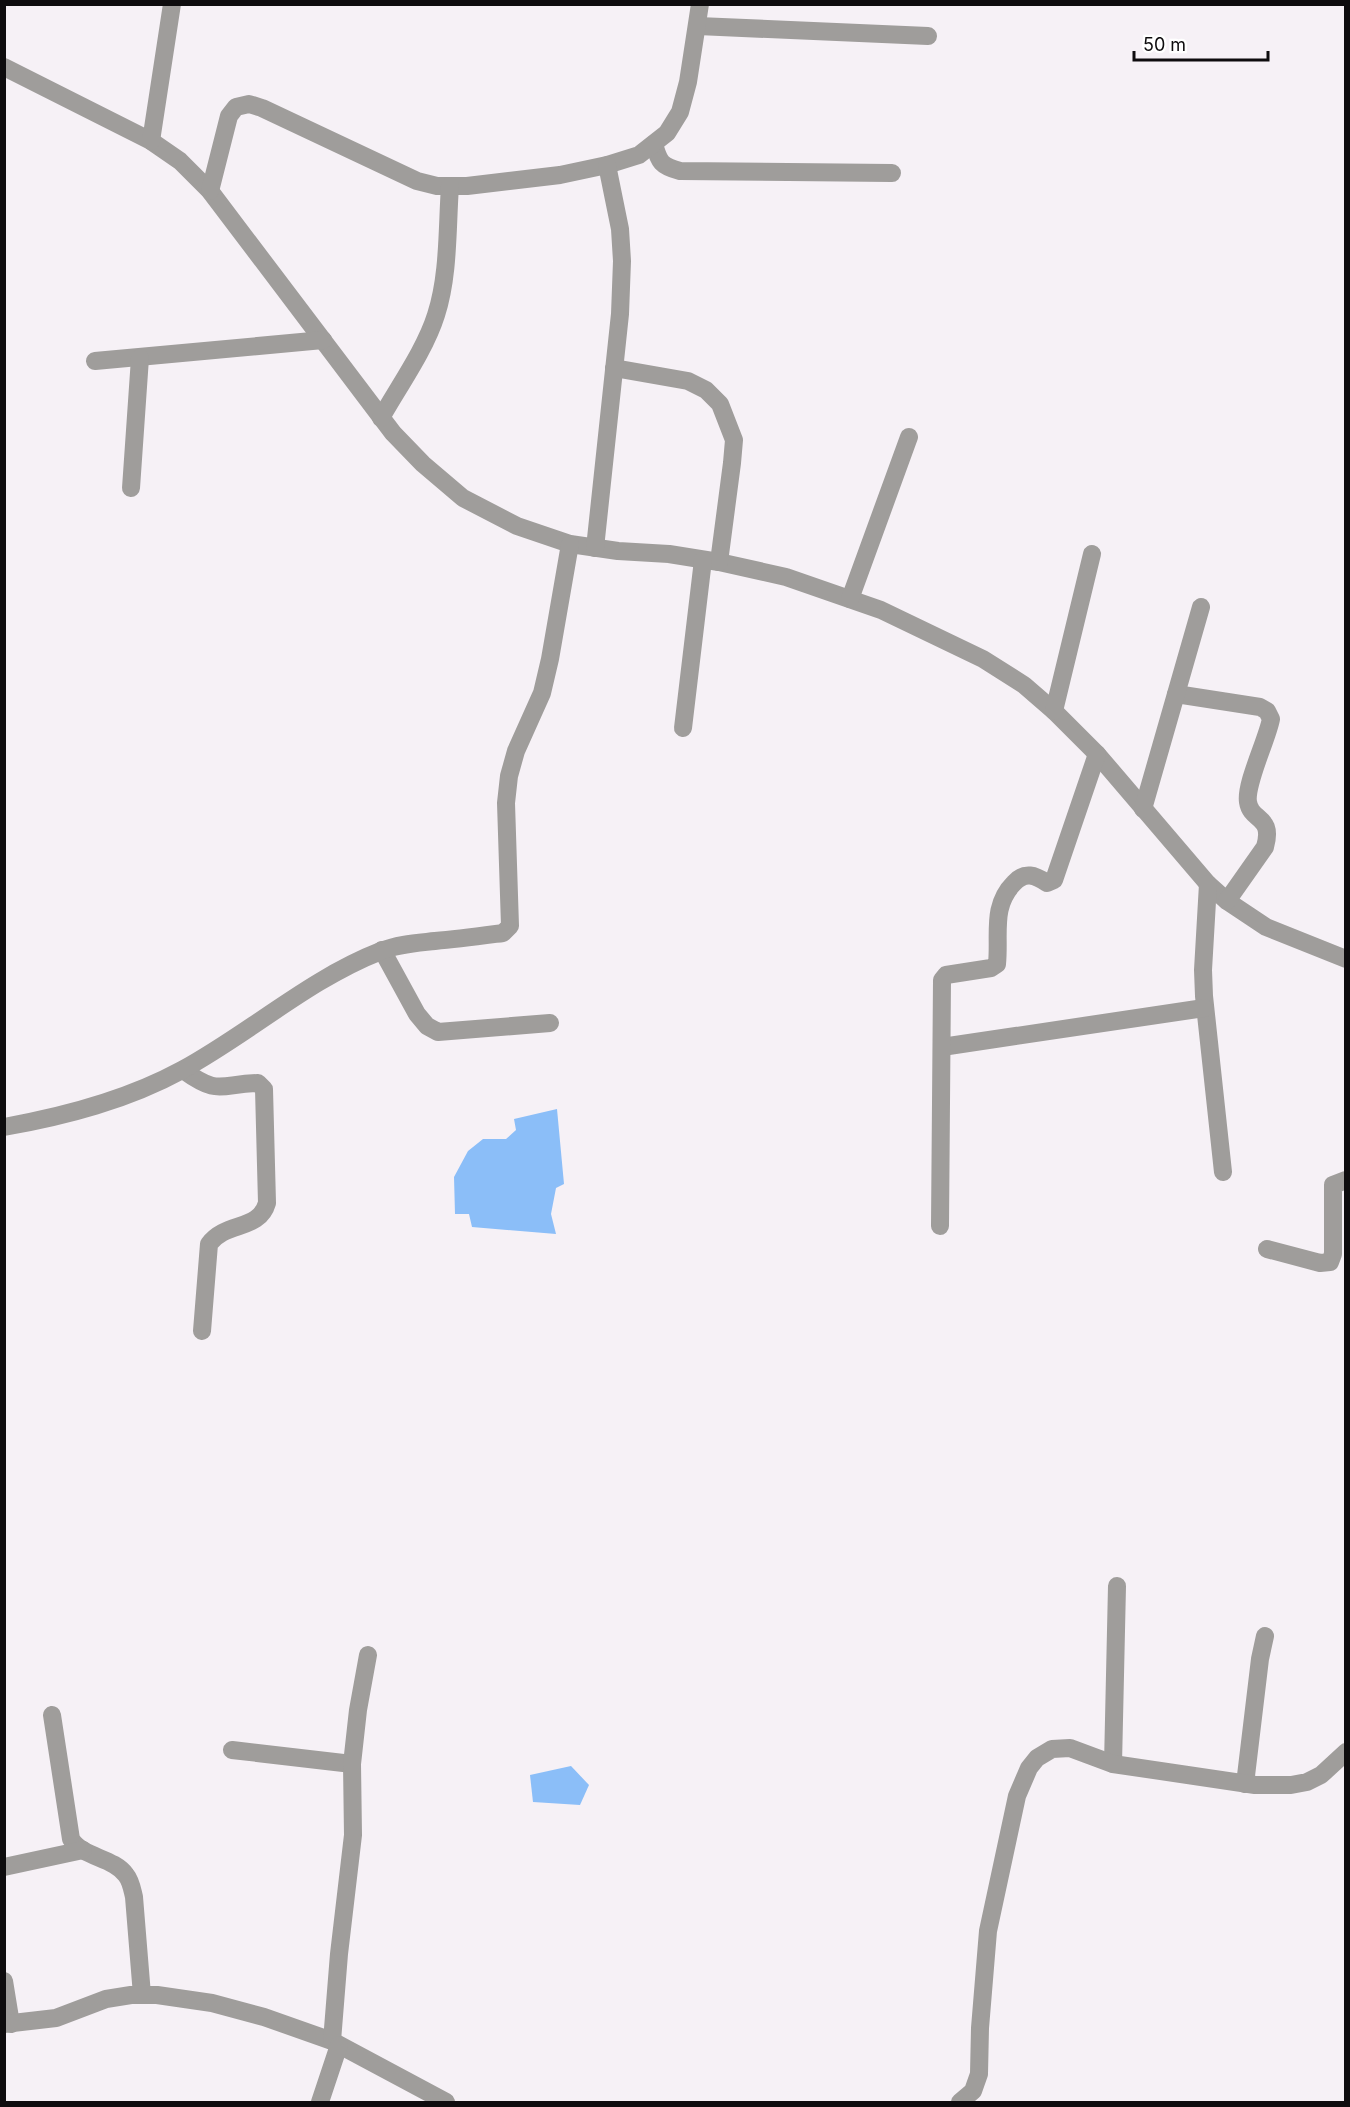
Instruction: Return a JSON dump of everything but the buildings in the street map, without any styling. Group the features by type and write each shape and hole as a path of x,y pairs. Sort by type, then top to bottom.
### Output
{"street":[{"path":"152,141 172,4"},
{"path":"210,190 229,116 236,107 249,104 417,181 437,186 467,186 560,175 607,165 639,155 666,133 680,112 688,82 700,4"},
{"path":"698,26 928,36"},
{"path":"4,67 152,141 180,162 210,190 393,433 423,464 463,498 517,526 570,544 711,561 786,577 850,599 909,623 983,659 1024,685 1054,711 1097,754 1208,884 1227,901 1266,927 1346,959"},
{"path":"654,144 658,158 666,167 680,171 892,173"},
{"path":"595,548 614,368 622,261 620,229 607,165"},
{"path":"381,418 425,341 436,316 443,282 450,186"},
{"path":"94,361 323,340"},
{"path":"131,488 140,358"},
{"path":"614,368 688,381 706,390 720,404 734,440 683,728"},
{"path":"850,599 909,437"},
{"path":"4,1127 49,1119 109,1102 147,1087 183,1070 320,982 382,950 403,945 503,933 510,926 506,803 508,776 516,751 542,693 570,544"},
{"path":"1054,711 1092,554"},
{"path":"1143,808 1201,607"},
{"path":"1176,694 1260,707 1267,711 1270,719 1253,776 1248,802 1252,810 1264,821 1268,837 1265,847 1227,901"},
{"path":"940,1226 942,980 946,975 991,968 997,964 997,924 1000,906 1006,892 1022,876 1031,875 1047,883 1054,880 1097,754"},
{"path":"1208,884 1203,970 1204,1008 1223,1172"},
{"path":"382,950 417,1014 427,1026 438,1032 550,1023"},
{"path":"942,1047 1204,1008"},
{"path":"183,1070 208,1086 222,1088 258,1083 264,1089 267,1203 265,1212 257,1220 215,1235 209,1244 202,1331"},
{"path":"1267,1249 1320,1263 1330,1262 1333,1254 1333,1185 1346,1180"},
{"path":"1113,1764 1117,1586"},
{"path":"1245,1784 1260,1659 1265,1636"},
{"path":"320,2103 335,2043 339,1954 353,1835 352,1764 358,1710 368,1655"},
{"path":"52,1715 69,1832 74,1844 117,1867 126,1874 131,1883 142,1995"},
{"path":"960,2103 973,2091 979,2074 988,1931 1017,1796 1029,1768 1037,1758 1052,1749 1070,1748 1113,1764 1245,1784 1291,1785 1307,1782 1321,1775 1346,1752"},
{"path":"232,1750 352,1764"},
{"path":"4,1866 83,1850"},
{"path":"4,1982 8,2024 56,2018 106,1999 142,1995 212,2003 264,2017 335,2043 446,2103"}],"water":[{"path":"557,1109 564,1184 556,1188 551,1214 556,1234 472,1227 469,1214 455,1214 454,1177 468,1151 483,1139 506,1139 516,1130 514,1119"},
{"path":"571,1766 589,1785 580,1805 533,1802 530,1775"}]}
